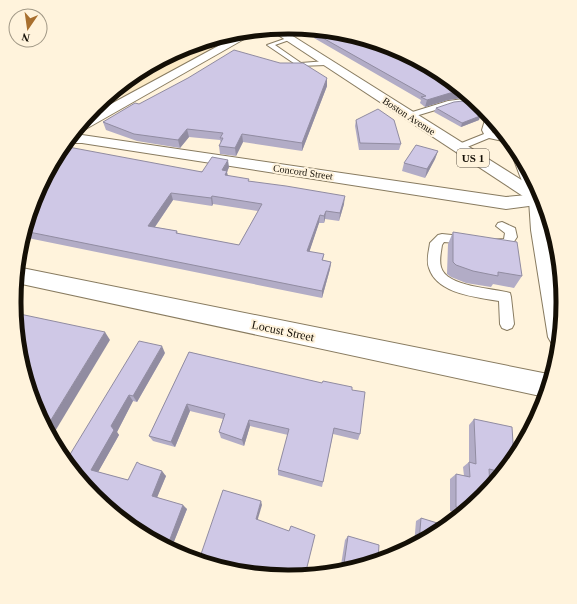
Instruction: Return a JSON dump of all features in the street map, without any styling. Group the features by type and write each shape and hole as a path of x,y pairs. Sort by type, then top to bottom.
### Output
{"main road":[{"name":"Boston Avenue","path":"283,34 534,197"},
{"path":"93,119 237,40"},
{"name":"Concord Street","path":"76,139 498,202 536,201"},
{"path":"541,212 540,230 555,312"},
{"name":"Locust Street","path":"22,276 543,385"}],"lane":[{"path":"290,39 270,45 300,65 326,62"},
{"path":"408,116 451,103 465,101"},
{"path":"487,123 486,126 487,131 490,135 502,140"},
{"path":"458,148 490,135"},
{"path":"502,226 511,231 511,237 507,243 497,244 442,238 436,243 435,268 440,278 450,284 505,297 507,324"}],"shaded area":[{"path":"224,43 124,97 119,95 155,70 186,55"}],"building":[{"path":"321,37 358,44 391,55 422,70 454,93 427,100 421,97 426,96"},
{"path":"234,50 280,63 303,63 327,78 302,143 242,134 235,148 219,146 223,138 220,138 223,133 187,129 178,140 134,134 103,122 135,103 139,104 188,78"},
{"path":"465,101 480,116 462,123 436,108 454,102"},
{"path":"378,109 394,120 401,144 360,143 356,120"},
{"path":"416,145 438,151 427,169 404,163"},
{"path":"70,147 202,172 212,157 228,160 222,170 227,171 225,175 249,179 248,181 345,196 340,213 326,211 324,216 320,215 307,251 324,254 322,260 331,262 322,291 30,232 41,200 57,168","holes":["171,193 211,198 212,196 262,204 239,245 148,226"]},
{"path":"453,232 517,242 522,276 498,272 498,276 473,271 456,265 453,262"},
{"path":"22,314 105,332 50,422 41,404 30,371 23,337"},
{"path":"139,341 162,346 133,396 129,395 111,426 114,430 91,470 128,480 137,462 162,471 152,496 183,505 169,542 140,524 112,503 87,478 69,456"},
{"path":"189,352 322,383 323,381 352,387 352,390 365,392 360,434 334,428 323,482 278,470 289,429 249,420 242,440 219,432 225,414 187,404 171,442 149,436"},
{"path":"474,419 512,427 513,447 511,451 496,471 489,469 490,479 478,491 459,508 456,507 456,474 470,477 469,462 476,464"},
{"path":"223,490 261,501 256,519 289,531 291,526 315,535 307,569 288,570 254,567 219,560 201,554"},
{"path":"421,518 438,523 422,534 420,535"},
{"path":"348,536 379,545 378,553 344,563"}]}
